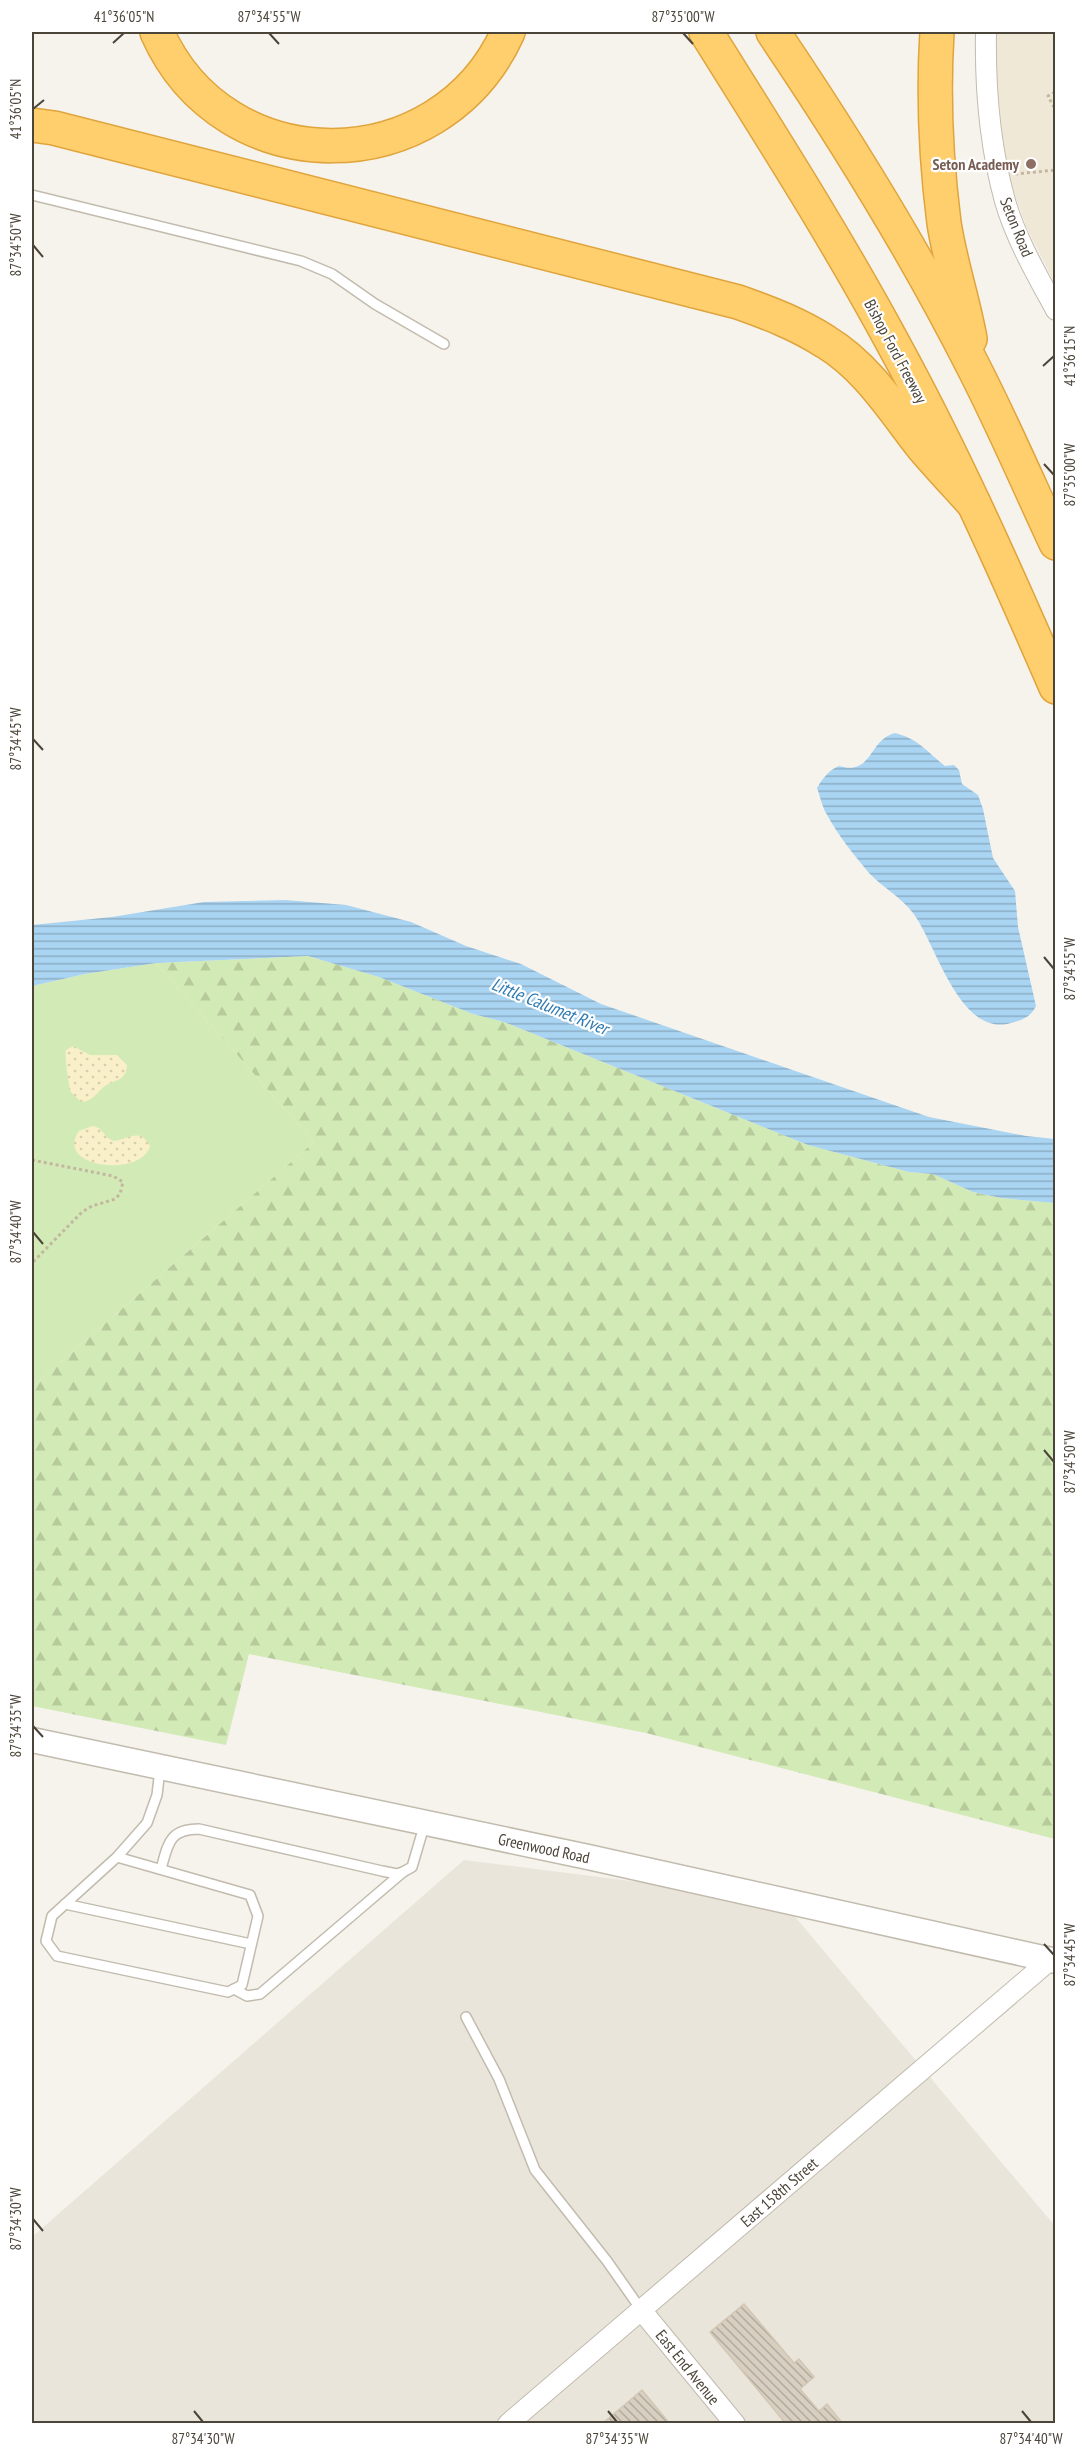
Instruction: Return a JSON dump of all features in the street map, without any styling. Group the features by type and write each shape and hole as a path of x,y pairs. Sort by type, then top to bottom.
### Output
{"highway":[{"path":"157,32 172,60 190,83 217,108 250,127 284,141 326,147 359,145 419,126 447,108 476,81 508,32"},
{"name":"Bishop Ford Freeway","path":"706,32 820,215 896,347 974,504 1056,687"},
{"path":"773,32 805,79 875,193 975,370 1056,543"},
{"path":"937,32 935,62 937,147 945,225 975,370"},
{"path":"32,125 54,128 727,299 784,319 828,343 864,374 974,504"}],"street":[{"name":"Seton Road","path":"986,32 987,86 1005,202 1016,230 1056,310"},
{"name":"Greenwood Road","path":"32,1740 425,1823 1053,1961"},
{"name":"East 158th Street","path":"508,2424 1053,1961"},
{"name":"East End Avenue","path":"642,2311 735,2424"}],"lane":[{"path":"32,195 301,261 332,274 375,304 444,344"},
{"path":"117,1857 250,1895 258,1916 242,1985 228,1992 57,1956 46,1941 52,1916 117,1857 147,1823 157,1795 160,1767"},
{"path":"161,1869 170,1840 179,1831 188,1829 397,1874 409,1870 414,1863 425,1823"},
{"path":"234,1989 247,1996 260,1994 403,1872"},
{"path":"65,1904 252,1944"},
{"path":"466,2017 499,2079 535,2170 607,2260 642,2311"}],"path":[{"path":"1055,92 1048,96 1056,111"},
{"path":"999,175 1056,170"},
{"path":"32,1160 113,1176 123,1182 123,1187 115,1199 92,1206 82,1212 32,1263"}],"shaded area":[{"name":"Seton Academy","path":"995,32 1055,32 1055,284 1026,226 1012,186 1003,142"},
{"path":"464,1860 781,1900 1055,2226 1055,2423 32,2423 32,2237"}],"green space":[{"path":"308,956 379,977 473,1014 504,1022 808,1145 909,1172 933,1174 973,1192 1001,1198 1055,1203 1055,1839 646,1733 249,1654 226,1745 32,1706 32,1387 314,1142 156,963"},
{"path":"156,963 314,1142 32,1387 32,986 85,974"}],"sand":[{"path":"73,1046 90,1055 117,1055 127,1065 125,1074 105,1086 92,1098 81,1102 70,1091 67,1070 66,1050"},
{"path":"92,1126 99,1128 114,1141 138,1136 146,1140 150,1146 144,1156 132,1162 117,1165 88,1160 78,1153 74,1144 79,1131"}],"water":[{"path":"895,733 917,742 945,766 954,765 959,770 962,784 978,795 993,858 1015,891 1018,927 1036,1006 1032,1013 1022,1019 1011,1023 993,1024 977,1016 963,1003 913,913 869,873 840,836 825,810 817,788 826,775 839,766 850,768 865,762 886,737"},
{"name":"Little Calumet River","path":"285,900 346,905 411,922 466,946 521,964 601,1004 929,1117 1026,1136 1055,1139 1055,1203 1001,1198 973,1192 933,1174 909,1172 808,1145 504,1022 473,1014 379,977 308,956 156,963 85,974 32,986 32,925 112,917 204,902"}],"building":[{"path":"744,2304 794,2363 799,2359 814,2377 800,2389 819,2411 827,2404 843,2424 786,2424 710,2332"},
{"path":"642,2390 670,2424 602,2424"}],"place":[{"name":"Seton Academy","path":"1031,164"}]}
